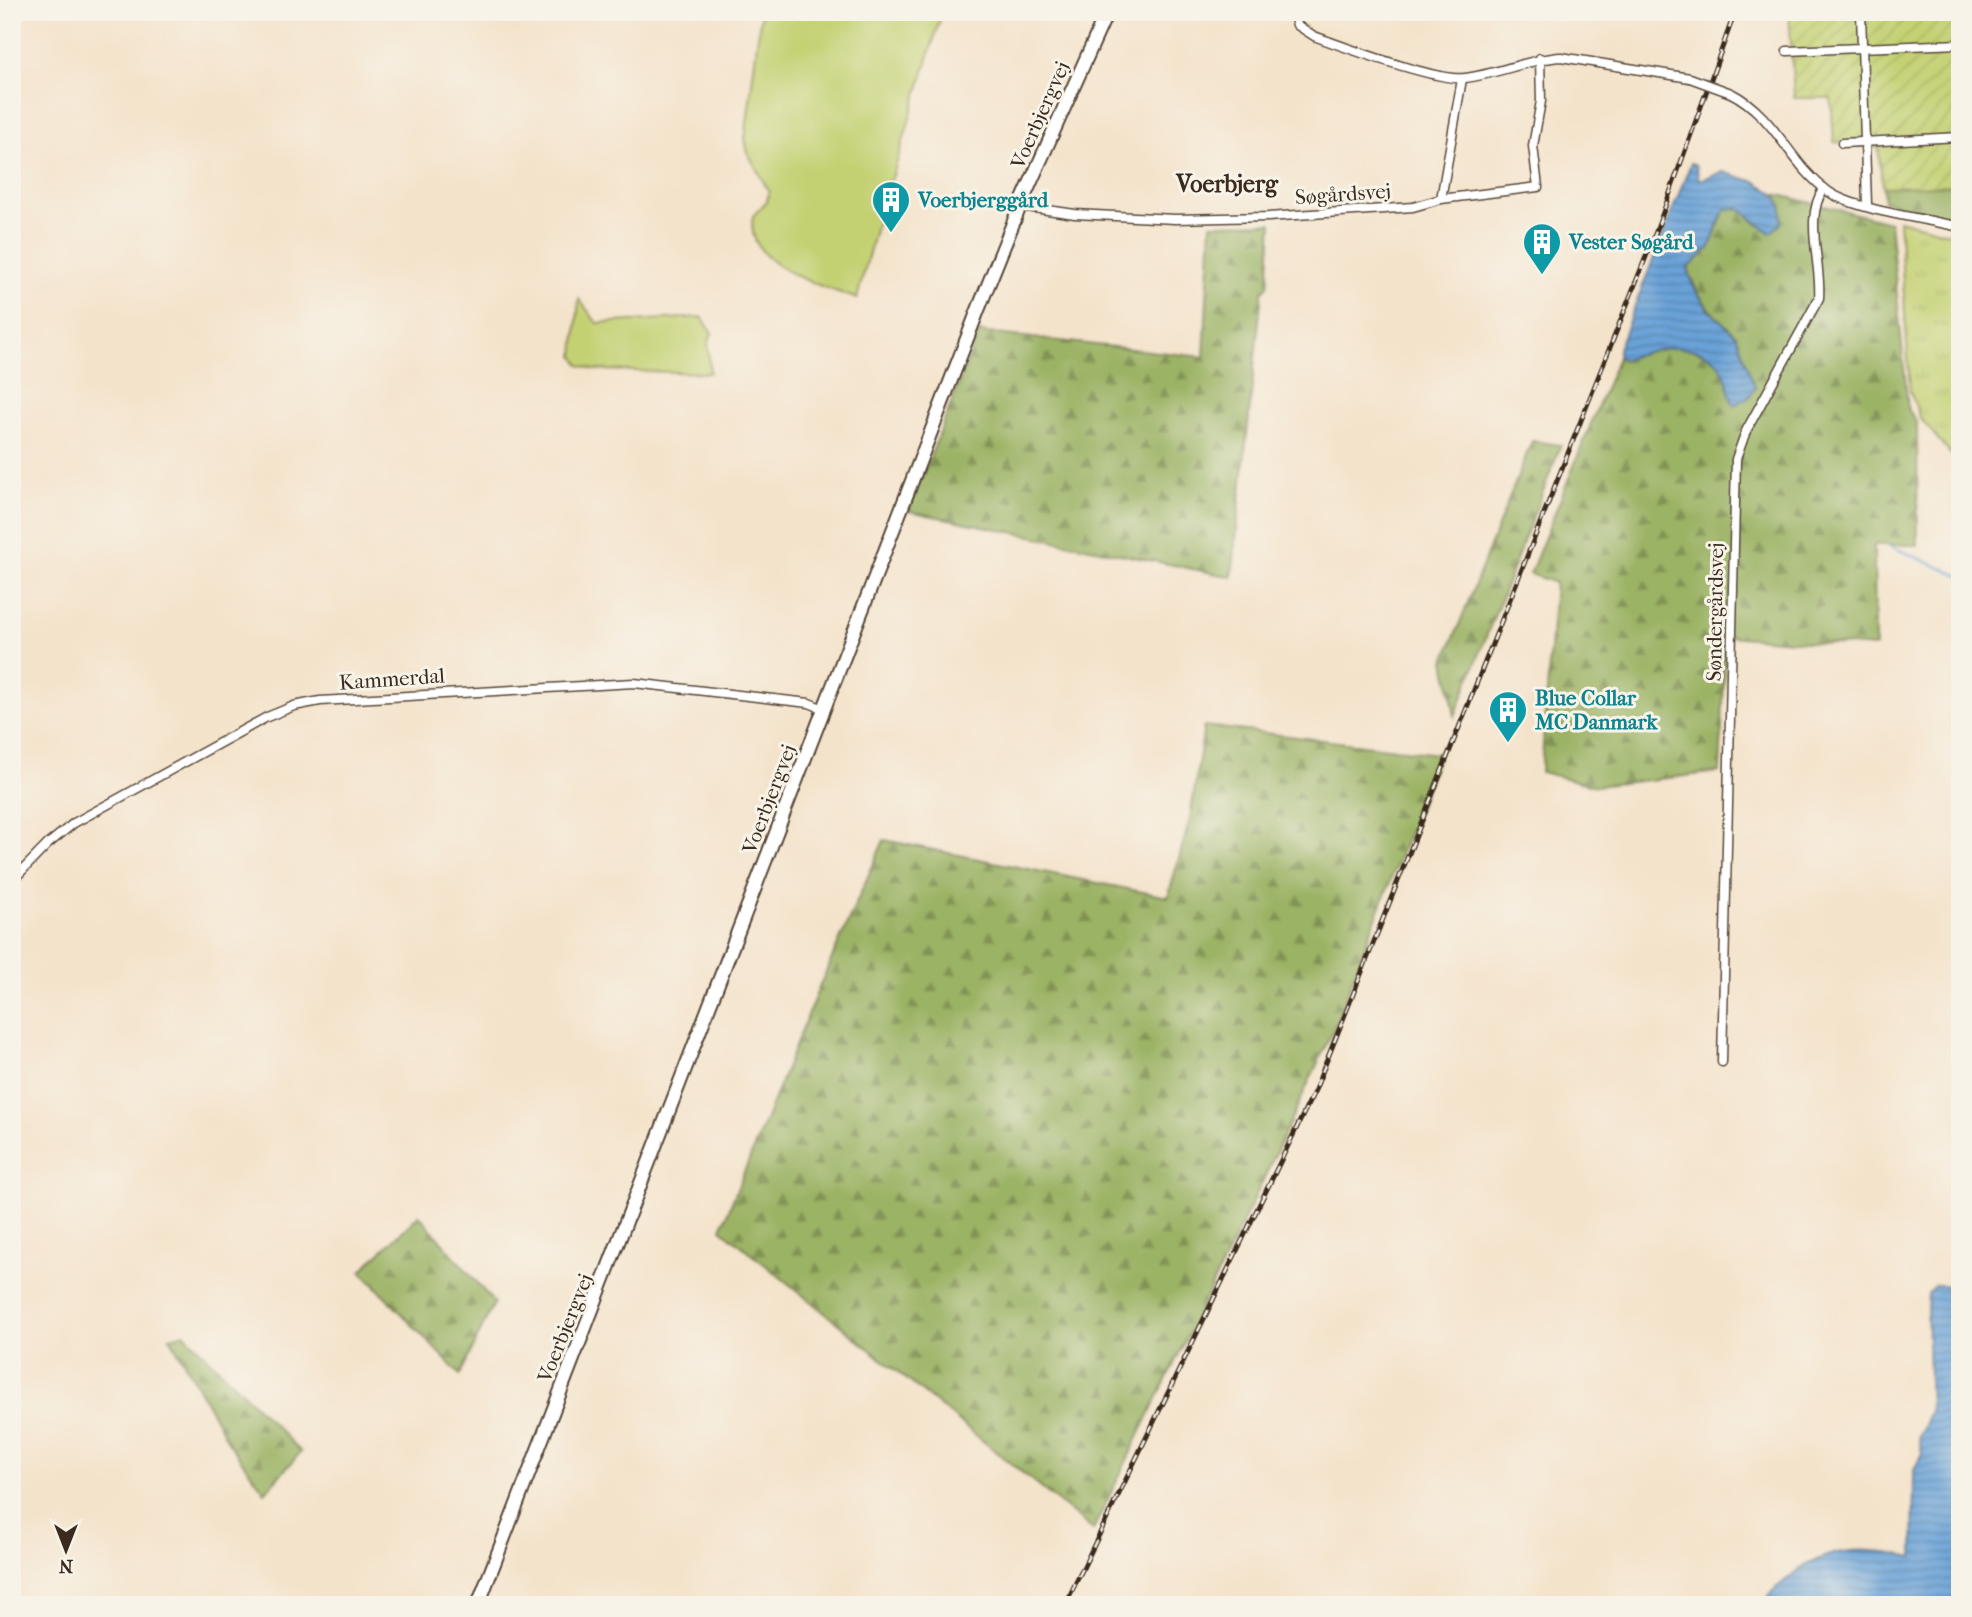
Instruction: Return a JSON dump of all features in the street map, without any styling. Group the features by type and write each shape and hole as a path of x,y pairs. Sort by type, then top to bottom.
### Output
{"street":[{"name":"Voerbjergvej","path":"478,1605 1020,206 1107,12"},
{"path":"1293,12 1297,24 1314,36 1439,76 1462,79 1541,58 1595,62 1690,78 1731,93 1761,113 1824,188 1843,198 1867,205 1960,226"},
{"path":"1861,12 1868,142 1867,205"},
{"path":"1787,51 1960,44"},
{"name":"Søgårdsvej","path":"1020,206 1075,214 1175,219 1413,207 1441,199 1538,187 1533,146 1541,101 1541,58"},
{"path":"1441,199 1462,79"},
{"path":"1842,143 1960,137"},
{"name":"Søndergårdsvej","path":"1722,1062 1736,458 1746,431 1819,298 1821,276 1813,217 1814,207 1824,188"},
{"name":"Kammerdal","path":"12,881 48,844 74,823 261,721 294,706 320,701 634,683 809,703 824,709"}],"green space":[{"path":"761,12 942,12 892,178 887,184 857,299 806,280 772,261 760,249 753,234 753,216 767,201 769,192 748,153 745,139"},
{"path":"1789,12 1960,12 1960,185 1883,187 1878,148 1834,142 1831,98 1794,98"},
{"path":"1960,185 1960,219 1884,201 1883,187"},
{"path":"1775,194 1890,222 1908,409 1917,422 1918,545 1874,545 1875,647 1726,636 1720,772 1596,786 1541,772 1555,583 1530,574 1618,357 1625,360 1636,355 1676,348 1703,353 1722,369 1734,405 1737,336 1701,297 1688,268 1709,249 1725,209 1739,208 1759,225 1782,206"},
{"path":"1899,220 1960,236 1960,465 1920,418 1910,391"},
{"path":"1272,223 1268,286 1262,292 1232,577 909,511 979,332 1204,357 1211,224"},
{"path":"579,299 597,323 702,317 712,333 708,345 710,373 595,370 580,365 574,356"},
{"path":"1532,441 1561,445 1455,716 1445,660"},
{"path":"1204,726 1439,754 1333,1030 1093,1530 721,1229 818,990 884,840 1168,897 1190,819"},
{"path":"419,1215 494,1303 460,1375 361,1271"},
{"path":"184,1333 301,1452 265,1492 230,1445 170,1337"}],"water":[{"path":"1691,163 1696,165 1699,180 1723,172 1756,182 1775,194 1782,206 1781,224 1770,233 1739,208 1725,209 1709,249 1688,268 1693,286 1709,310 1737,336 1755,388 1748,398 1734,405 1722,369 1714,359 1703,353 1677,348 1636,355 1625,360 1618,357 1618,349"},
{"path":"1935,1285 1960,1286 1960,1605 1760,1605 1794,1573 1828,1555 1867,1550 1913,1557 1914,1470 1922,1454 1919,1437 1930,1411 1928,1293"}],"waterway":[{"path":"1890,546 1960,576"}],"railway":[{"path":"1065,1605 1315,1090 1657,229 1735,12"}],"place":[{"name":"Voerbjerggård","path":"891,234"},
{"name":"Vester Søgård","path":"1542,276"},
{"name":"Blue Collar MC Danmark","path":"1508,744"}],"district":[{"name":"Voerbjerg","path":"1227,184"}]}
